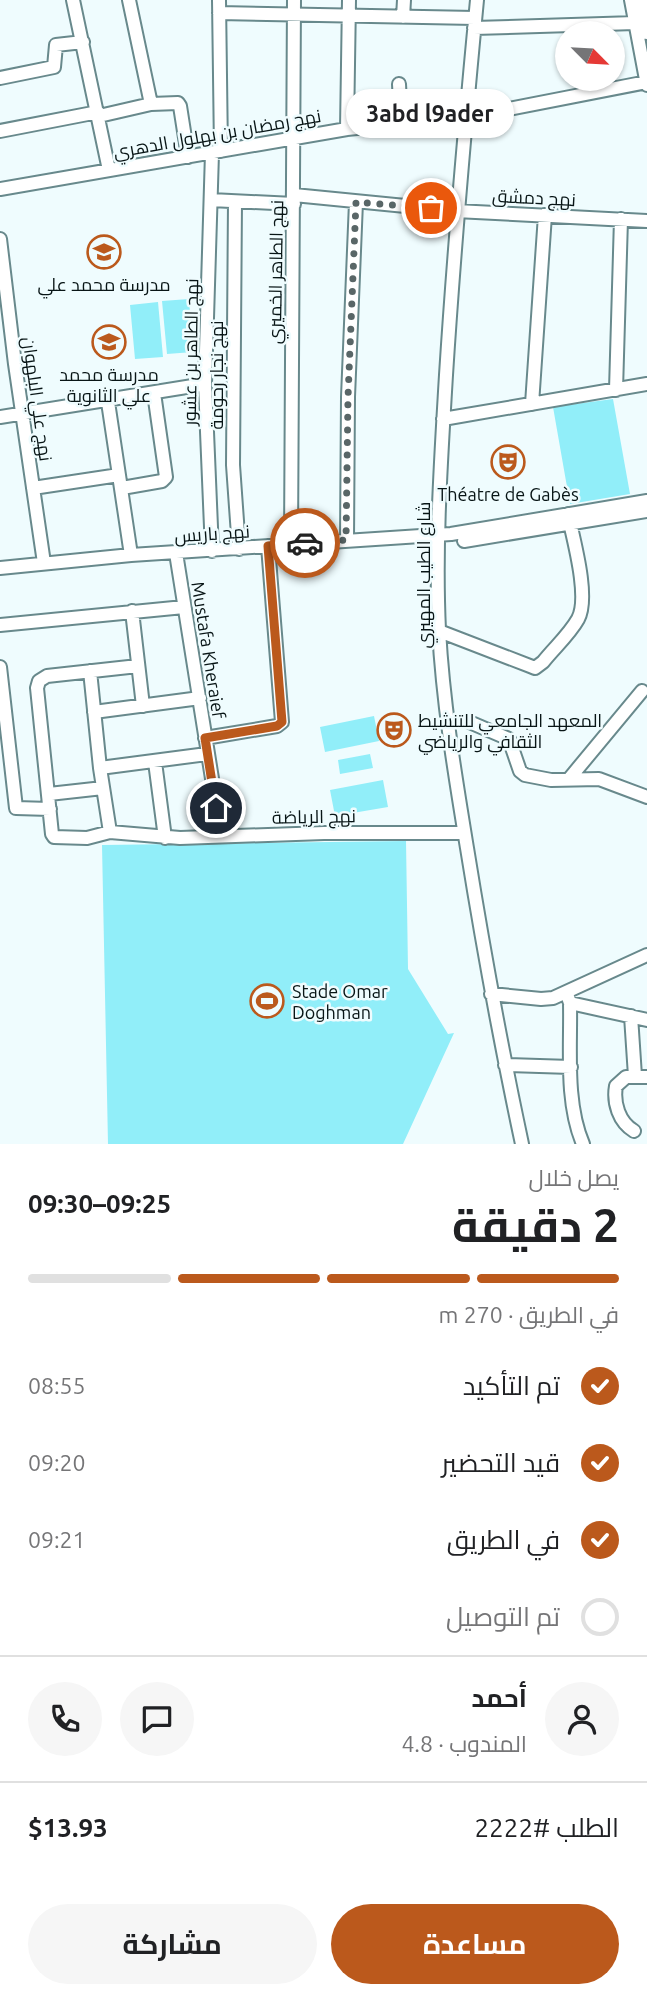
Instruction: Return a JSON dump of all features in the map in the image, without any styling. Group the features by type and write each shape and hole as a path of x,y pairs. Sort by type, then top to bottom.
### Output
{"street":[{"path":"73,0 109,170"},
{"path":"129,0 151,104"},
{"name":"نهج الطاهر الخميري","path":"291,544 294,0"},
{"path":"347,128 349,0"},
{"path":"403,17 404,0"},
{"name":"شارع الطيب المهيري","path":"477,0 468,117 456,211 434,537 447,721 491,994 522,1144"},
{"path":"631,0 647,83"},
{"path":"641,0 647,33"},
{"path":"219,6 294,14 403,17 474,23 635,23"},
{"name":"نهج الطاهر بن عشور","path":"212,551 205,384 211,200 216,152 219,6"},
{"path":"0,78 54,67 56,44 83,42"},
{"name":"نهج رمضان بن بهلول الدهري","path":"0,189 347,128 468,117 647,83"},
{"path":"399,84 401,122"},
{"path":"0,131 175,102 179,104 188,157"},
{"name":"نهج دمشق","path":"211,200 356,202 456,211 647,221"},
{"name":"نهج نجار رحومة","path":"235,202 233,465 239,549"},
{"path":"346,540 356,202"},
{"path":"531,404 545,215"},
{"path":"615,390 621,219"},
{"name":"نهج علي البلهوان","path":"0,239 5,310 44,563"},
{"path":"0,366 15,364"},
{"path":"0,417 205,384"},
{"path":"443,419 647,384"},
{"path":"33,488 162,481 166,477 153,393"},
{"path":"108,401 131,555"},
{"name":"نهج باريس","path":"569,519 647,501"},
{"name":"نهج باريس","path":"0,568 131,555 346,540 434,537 569,519 647,512"},
{"path":"439,631 530,666 535,667 543,662 580,614 582,594 569,519"},
{"path":"205,738 277,726 282,722 268,546"},
{"name":"Mustafa Kheraief","path":"176,553 221,835"},
{"path":"0,625 184,607"},
{"path":"132,611 143,706"},
{"path":"0,667 16,808 50,809 38,684 40,679 138,666"},
{"path":"90,671 110,832"},
{"path":"569,779 642,691"},
{"path":"94,712 200,698"},
{"path":"447,721 467,721 509,739 520,771 526,775 540,780 599,779 647,797"},
{"path":"100,768 207,754"},
{"path":"155,762 165,838"},
{"path":"49,794 103,788"},
{"name":"نهج الرياضة","path":"50,809 54,837 87,838 110,832 165,838 464,833"},
{"path":"569,998 647,955"},
{"path":"491,994 541,999 569,998 647,1020"},
{"path":"569,998 571,1067 580,1142"},
{"path":"631,1016 641,1077 626,1077 616,1086 615,1093 622,1120 634,1131"},
{"path":"505,1065 571,1067"}],"shaded area":[{"path":"189,299 193,352 167,354 162,301"},
{"path":"158,302 163,357 135,359 130,305"},
{"path":"613,399 630,494 570,504 553,407"},
{"path":"374,716 379,741 325,752 320,727"},
{"path":"370,754 373,768 340,774 338,760"},
{"path":"383,780 388,807 335,816 330,790"},
{"name":"Stade Omar Doghman","path":"406,841 408,969 448,1034 454,1033 403,1144 108,1144 102,845"}],"way so far":[{"path":"305,543 346,540 348,397 356,202 431,208"}],"place":[{"name":"3abd l9ader","path":"431,208"},
{"name":"مدرسة محمد علي","path":"104,252"},
{"name":"مدرسة محمد علي الثانوية","path":"109,342"},
{"name":"Théatre de Gabès","path":"508,462"},
{"name":"المعهد الجامعي للتنشيط الثقافي والرياضي","path":"394,730"},
{"name":"Stade Omar Doghman","path":"267,1001"}],"route":[{"path":"216,808 205,738 277,726 282,722 268,546 305,543"}]}
